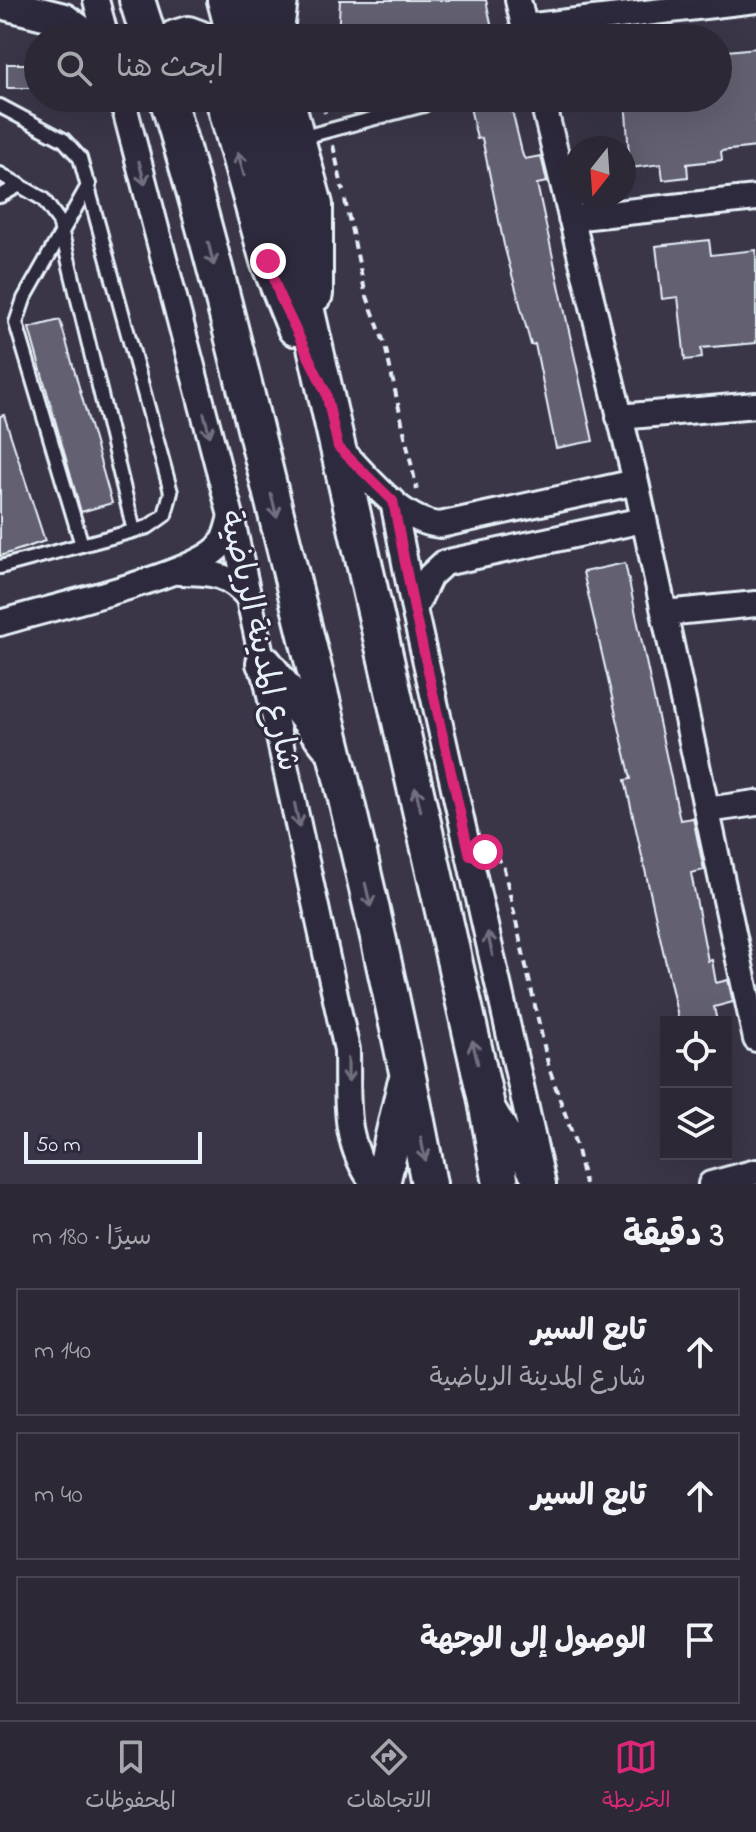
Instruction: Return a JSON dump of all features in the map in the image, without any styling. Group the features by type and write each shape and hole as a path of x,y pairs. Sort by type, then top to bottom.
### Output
{"main road":[{"path":"225,0 231,24"},
{"path":"259,0 265,24"},
{"name":"شارع المدينة الرياضية","path":"171,112 194,185 335,752 408,1072 429,1184"},
{"path":"227,112 272,273 326,393"},
{"path":"256,112 280,197 326,393 485,1096 501,1184"},
{"path":"297,112 314,135 317,227 312,339"},
{"path":"264,663 335,752"},
{"path":"382,1184 408,1072"}],"street":[{"path":"96,0 102,24"},
{"path":"279,24 282,0"},
{"path":"518,0 524,24"},
{"path":"589,24 756,0"},
{"path":"1,1 64,19 71,24"},
{"name":"شارع المدينة الرياضية","path":"126,112 231,516 264,663 347,1050 347,1125 353,1149 374,1184"},
{"path":"545,112 636,482 756,1036"},
{"path":"571,218 756,198"},
{"path":"619,417 756,405"},
{"path":"338,447 393,501 420,522 440,525 636,482"},
{"path":"393,501 541,1184"},
{"path":"0,623 171,572 220,547 231,516"},
{"path":"414,609 430,576 444,563 643,520"},
{"path":"171,572 224,575 237,583 250,599"},
{"path":"665,613 756,604"},
{"path":"707,810 756,803"},
{"path":"485,1096 541,1184"},
{"path":"711,1184 756,1172"}],"lane":[{"path":"0,106 64,140 80,158 171,492 165,515 148,527 0,567"},
{"path":"314,135 398,112"},
{"path":"0,174 50,205 62,229 134,531"},
{"path":"82,545 16,332 24,299 89,184"},
{"path":"0,196 20,185"}],"path":[{"path":"318,112 314,135 385,345 411,457 420,522"},
{"path":"470,856 493,854 503,864 549,1068 575,1142 585,1184"}],"building":[{"path":"340,0 486,0 491,24 339,24"},
{"path":"756,48 756,147 721,151 722,160 687,164 688,177 663,180 661,164 636,167 636,136 628,136 626,112 732,112 732,51"},
{"path":"7,64 24,64 24,88 7,88"},
{"path":"471,112 512,112 523,156 525,159 541,156 547,182 537,184 593,441 556,448 535,344 531,345 504,245 482,138 477,139"},
{"path":"709,240 711,255 756,250 756,343 701,348 702,358 685,360 678,297 662,299 656,246"},
{"path":"60,320 112,503 81,512 29,328"},
{"path":"4,415 45,541 0,556 0,416"},
{"path":"625,563 680,820 693,818 704,870 691,873 708,961 712,960 716,983 728,980 733,1002 714,1007 716,1016 678,1016 625,780 631,779 583,572"}],"route":[{"path":"268,261 280,297 326,393 338,447 393,501 470,856 485,852"}]}
